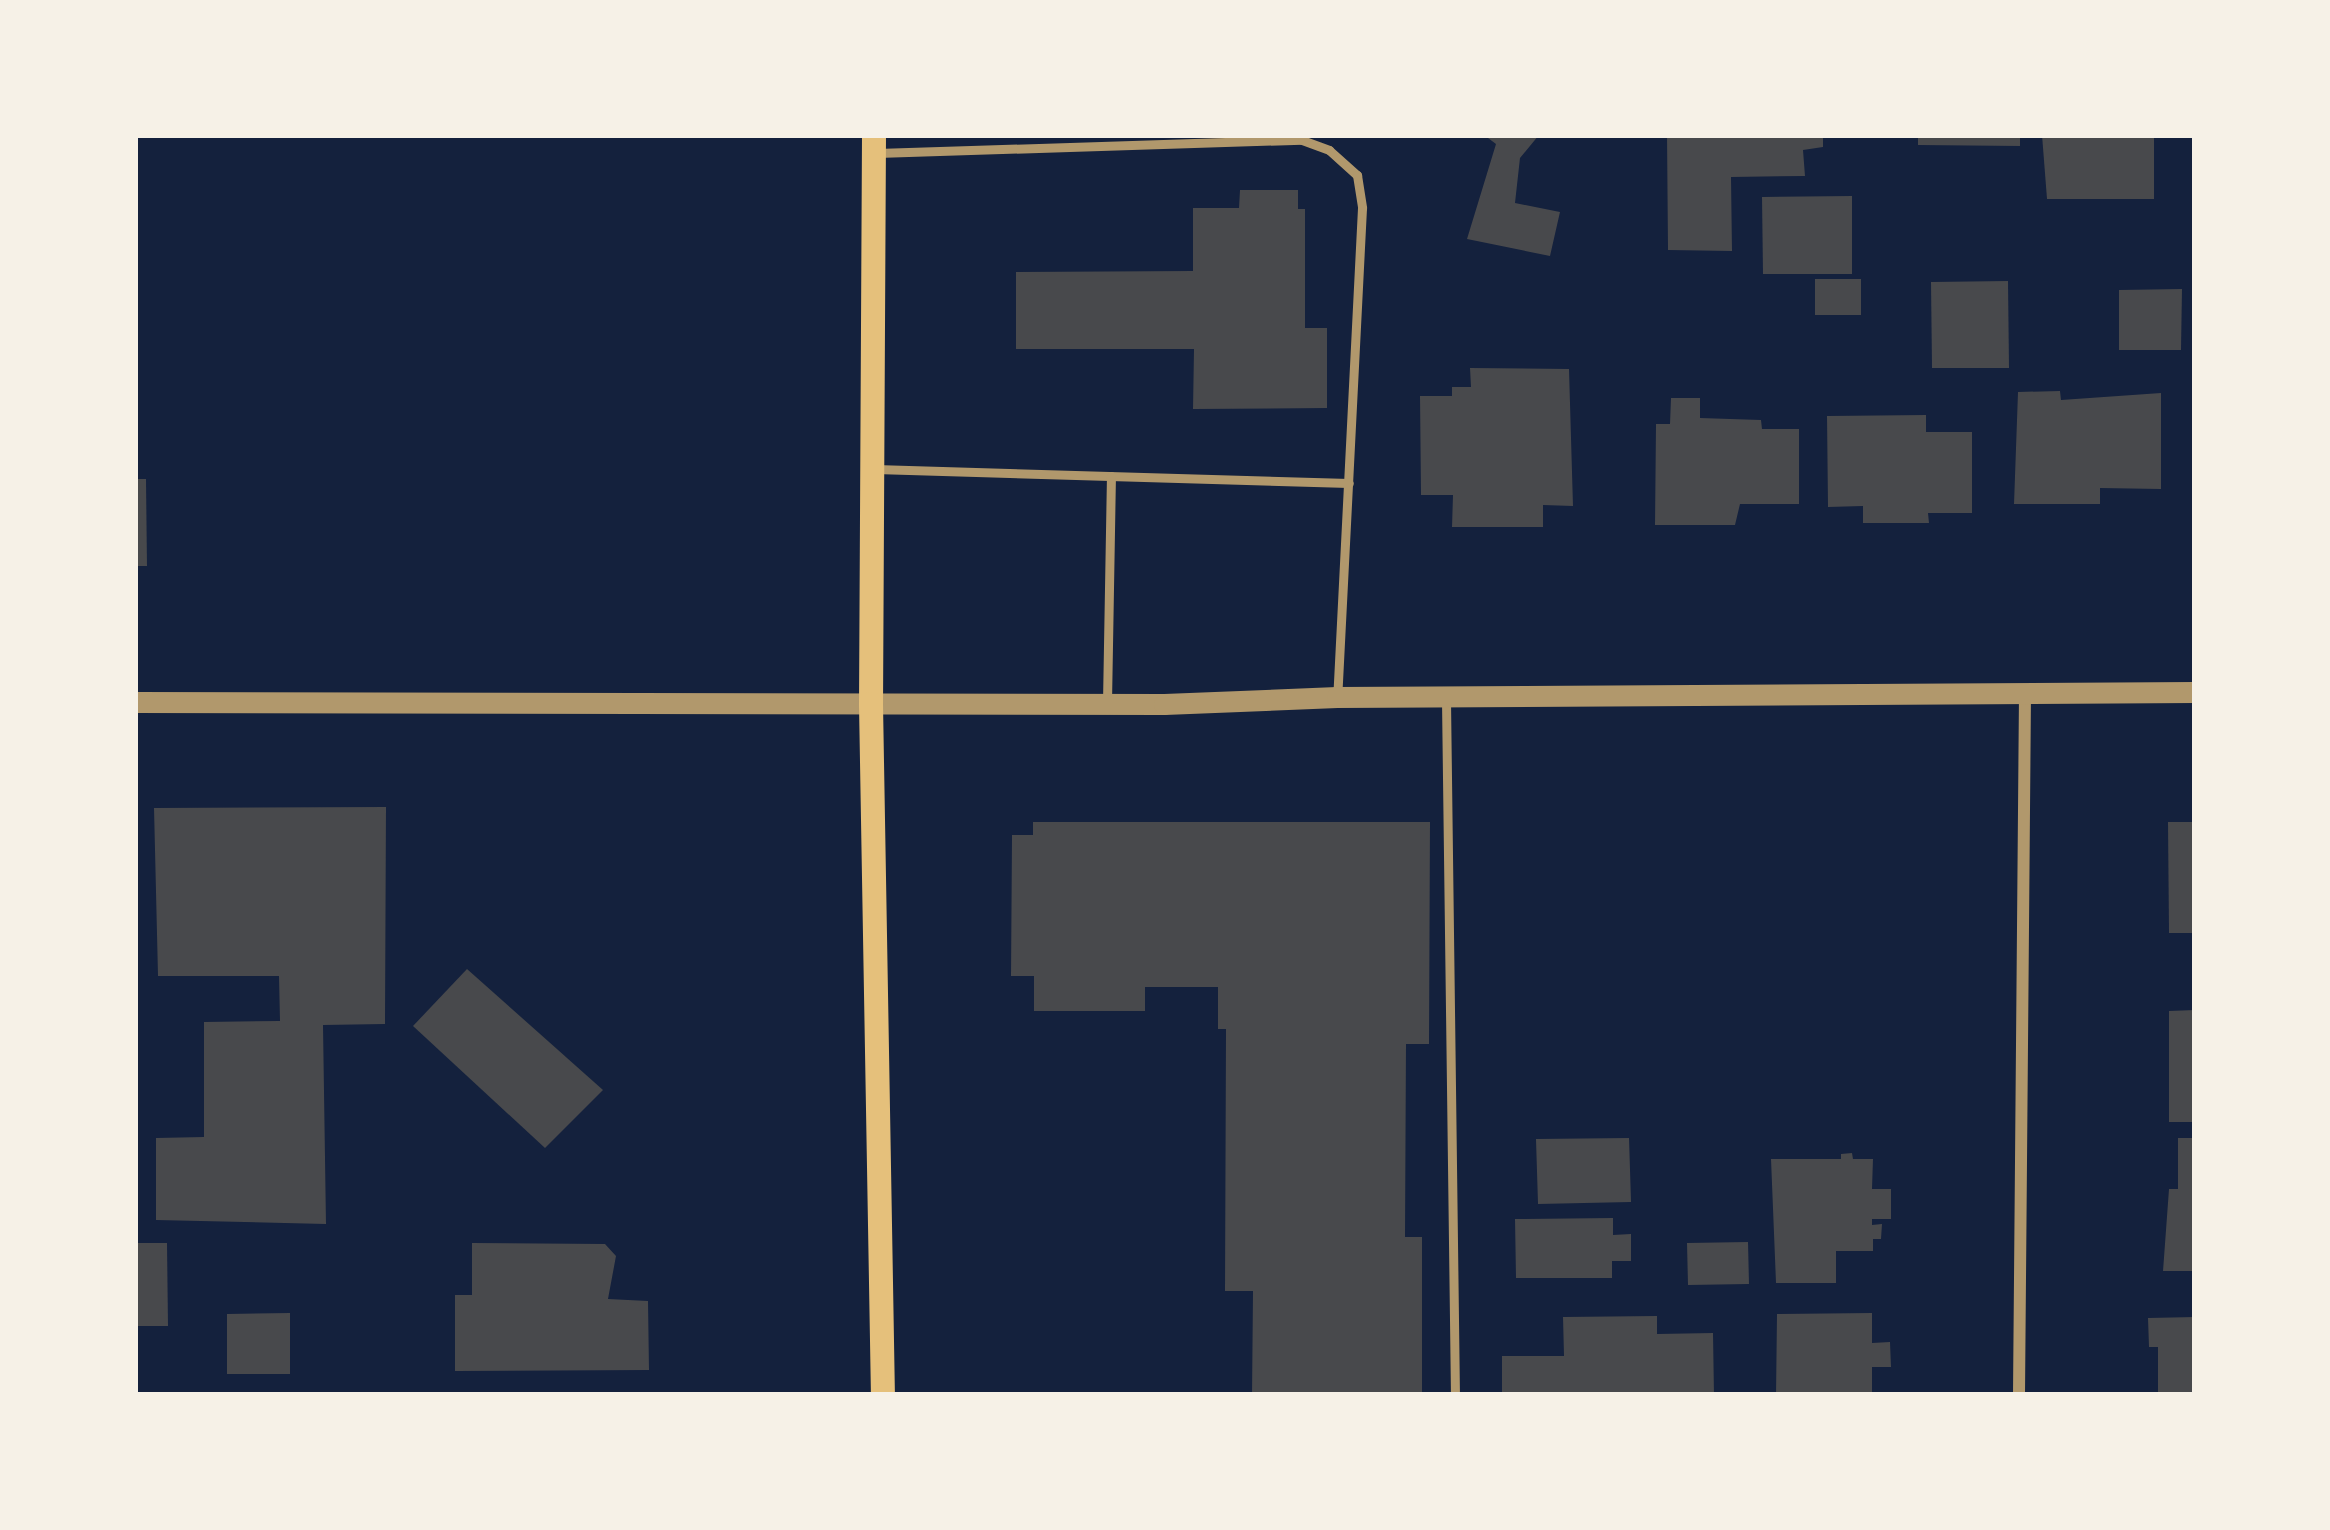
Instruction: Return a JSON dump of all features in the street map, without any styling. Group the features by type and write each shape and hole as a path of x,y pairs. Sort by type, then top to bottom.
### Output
{"main road":[{"path":"874,144 871,704 883,1395"}],"street":[{"path":"135,702 1107,703 1336,697 1446,700 2195,692"},
{"path":"2019,1395 2025,694"}],"lane":[{"path":"874,144 1302,140 1329,150 1357,175 1362,208 1336,697"},
{"path":"870,469 1348,482"},
{"path":"1107,703 1111,476"},
{"path":"1446,700 1455,1395"}],"building":[{"path":"1484,135 1539,135 1520,158 1515,203 1560,212 1550,256 1467,239 1496,144"},
{"path":"1667,135 1823,135 1823,147 1803,150 1805,176 1731,177 1732,251 1668,250"},
{"path":"1918,135 2020,135 2020,146 1918,145"},
{"path":"2042,135 2154,135 2154,199 2047,199"},
{"path":"1240,190 1298,190 1298,209 1305,209 1305,328 1327,328 1327,408 1193,409 1194,349 1016,349 1016,272 1193,271 1193,208 1239,208"},
{"path":"1852,196 1852,274 1763,274 1762,197"},
{"path":"1815,279 1861,279 1861,315 1815,315"},
{"path":"2008,281 2009,368 1932,368 1931,282"},
{"path":"2182,289 2181,350 2119,350 2119,290"},
{"path":"1470,368 1569,369 1573,506 1543,505 1543,527 1452,527 1453,495 1421,495 1420,396 1452,396 1452,387 1471,387"},
{"path":"2060,391 2061,400 2161,393 2161,489 2100,488 2100,504 2014,504 2018,392"},
{"path":"1671,398 1700,398 1700,418 1761,420 1762,429 1799,429 1799,504 1740,504 1735,525 1655,525 1656,424 1670,424"},
{"path":"1926,415 1926,432 1972,432 1972,513 1928,513 1929,523 1863,523 1863,506 1828,507 1827,416"},
{"path":"135,479 146,479 147,566 135,566"},
{"path":"386,807 385,1024 323,1025 326,1224 156,1220 156,1138 204,1137 204,1022 280,1021 279,976 158,976 154,808"},
{"path":"1033,822 1430,822 1429,1044 1406,1044 1405,1237 1422,1237 1422,1395 1252,1395 1253,1291 1225,1291 1226,1029 1218,1029 1218,987 1145,987 1145,1011 1034,1011 1034,976 1011,976 1012,835 1033,835"},
{"path":"2168,822 2195,822 2195,933 2169,933"},
{"path":"467,969 603,1090 545,1148 413,1026"},
{"path":"2195,1010 2195,1122 2169,1122 2169,1011"},
{"path":"1629,1138 1631,1202 1538,1204 1536,1139"},
{"path":"2178,1138 2195,1138 2195,1271 2163,1271 2169,1189 2178,1189"},
{"path":"1852,1153 1853,1159 1873,1159 1872,1189 1891,1189 1891,1219 1872,1219 1872,1225 1882,1224 1881,1239 1873,1239 1873,1251 1836,1251 1836,1283 1776,1283 1771,1159 1841,1159 1841,1154"},
{"path":"1613,1218 1613,1235 1631,1234 1631,1261 1612,1261 1612,1278 1516,1278 1515,1219"},
{"path":"1748,1242 1749,1284 1688,1285 1687,1243"},
{"path":"135,1243 167,1243 168,1326 135,1326"},
{"path":"472,1243 605,1244 616,1256 608,1299 648,1301 649,1370 455,1371 455,1295 472,1295"},
{"path":"290,1313 290,1374 227,1374 227,1314"},
{"path":"1872,1313 1872,1343 1890,1342 1891,1367 1872,1367 1872,1395 1776,1395 1777,1314"},
{"path":"1657,1316 1657,1334 1713,1333 1714,1395 1502,1395 1502,1356 1564,1356 1563,1317"},
{"path":"2195,1317 2195,1395 2158,1395 2158,1347 2149,1347 2148,1318"}]}
